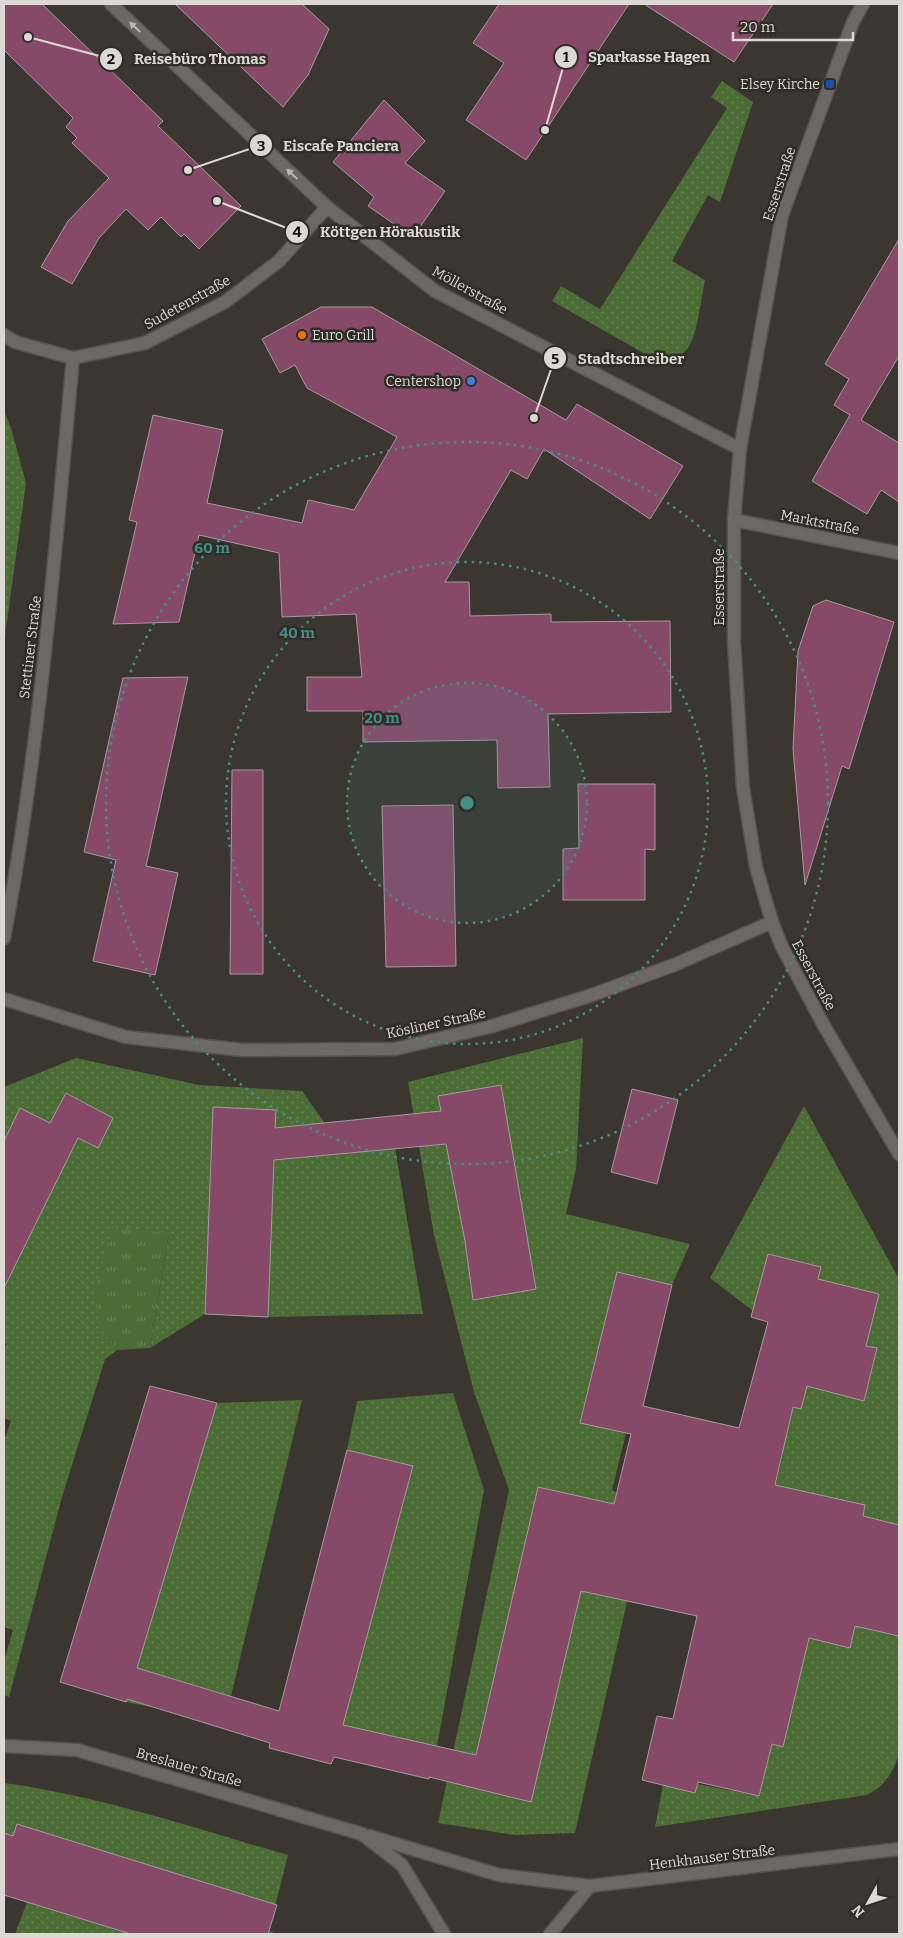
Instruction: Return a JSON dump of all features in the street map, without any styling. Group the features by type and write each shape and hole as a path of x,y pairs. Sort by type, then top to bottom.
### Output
{"street":[{"name":"Möllerstraße","path":"111,4 328,207 435,291 740,449"},
{"name":"Esserstraße","path":"863,4 853,22 782,214 740,449 734,520 734,641 743,788 756,868 772,922 782,947 823,1024 899,1154"},
{"name":"Sudetenstraße","path":"4,335 15,342 73,358 145,343 225,302 279,261 328,207"},
{"name":"Stettiner Straße","path":"4,938 19,856 48,626 73,358"},
{"name":"Marktstraße","path":"734,520 899,553"},
{"name":"Kösliner Straße","path":"4,999 126,1037 242,1050 395,1049 489,1027 588,996 674,965 772,922"},
{"name":"Breslauer Straße","path":"4,1746 77,1750 499,1875 590,1886"},
{"name":"Breslauer Straße","path":"362,1834 402,1865 444,1934"},
{"name":"Henkhauser Straße","path":"590,1886 899,1849"},
{"path":"550,1934 590,1886"}],"green space":[{"path":"722,81 753,102 720,202 708,195 672,261 705,280 697,325 688,348 676,357 661,363 552,301 561,286 600,309 727,108 711,97"},
{"path":"4,411 11,428 26,483 4,643"},
{"path":"583,1038 576,1169 566,1214 690,1244 672,1285 617,1272 580,1422 626,1433 612,1490 617,1493 636,1603 627,1602 575,1833 515,1835 438,1823 509,1490 474,1392 434,1235 408,1082"},
{"path":"76,1058 199,1085 302,1091 324,1122 327,1155 395,1148 423,1314 268,1317 205,1314 150,1348 169,1234 99,1326 117,1350 105,1359 62,1497 9,1697 4,1695 4,1661 13,1630 4,1627 4,1441 11,1421 4,1418 4,1350 6,1344 4,1342 4,1288 78,1138 98,1147 113,1118 67,1093 50,1123 20,1109 4,1141 4,1087"},
{"path":"804,1106 899,1279 899,1753 888,1778 867,1795 655,1827 663,1785 697,1784 759,1796 772,1744 782,1747 747,1611 783,1454 759,1398 800,1409 807,1386 864,1401 877,1349 866,1346 879,1294 818,1279 820,1267 768,1254 753,1311 710,1278"},
{"path":"112,1228 169,1233 150,1348 117,1350 99,1326 95,1291"},
{"path":"453,1393 484,1490 437,1746 369,1731 339,1739 413,1467 347,1450 357,1401"},
{"path":"302,1400 231,1696 165,1676 156,1708 126,1702 217,1403"},
{"path":"4,1783 112,1804 288,1855 269,1930 275,1934 15,1934 27,1902 4,1895"}],"building":[{"path":"4,4 42,4 163,121 158,126 241,206 199,249 184,234 181,237 161,217 148,230 126,209 99,238 72,284 41,267 68,221 109,178 72,143 77,138 66,127 73,118 4,50"},
{"path":"175,4 302,4 329,29 308,75 283,107"},
{"path":"499,4 629,4 526,160 466,120 504,63 473,43"},
{"path":"644,4 773,4 734,62"},
{"path":"384,100 425,141 405,163 445,191 413,237 368,206 374,197 333,162"},
{"path":"899,239 899,356 861,420 899,443 899,502 881,490 867,514 812,481 850,415 834,405 849,379 825,364"},
{"path":"321,307 372,307 566,420 577,404 683,466 650,519 544,449 527,479 511,470 445,582 469,582 470,616 551,614 551,622 670,621 671,712 548,714 550,787 498,788 497,740 363,742 363,711 307,711 307,677 362,677 356,614 282,617 279,553 199,535 179,622 113,624 137,522 129,520 153,415 223,430 207,503 302,523 308,500 354,510 397,437 307,388 295,365 280,373 262,339"},
{"path":"826,600 894,622 849,769 842,766 805,885 793,749 798,651 813,606"},
{"path":"188,677 146,866 178,873 155,975 93,961 116,860 84,852 123,678"},
{"path":"232,770 263,770 263,974 230,974"},
{"path":"578,784 655,784 655,850 645,849 645,900 563,900 563,849 579,848"},
{"path":"453,805 456,966 386,967 382,806"},
{"path":"501,1085 536,1289 473,1300 465,1241 446,1144 274,1160 268,1317 205,1314 213,1107 276,1110 275,1128 441,1111 438,1096"},
{"path":"632,1089 678,1100 657,1184 611,1172"},
{"path":"66,1093 113,1118 98,1148 78,1138 4,1288 4,1141 20,1108 50,1123"},
{"path":"768,1254 821,1267 818,1279 879,1294 866,1346 877,1348 864,1401 807,1386 801,1409 793,1407 775,1485 865,1505 863,1516 899,1525 899,1636 855,1626 850,1648 809,1638 783,1747 772,1744 759,1796 698,1782 695,1793 642,1780 657,1716 673,1719 697,1616 581,1591 531,1802 429,1777 429,1779 334,1757 331,1764 269,1748 270,1743 127,1699 126,1702 60,1682 150,1386 217,1403 137,1668 279,1711 347,1450 413,1466 343,1725 476,1755 538,1487 614,1504 631,1434 580,1423 617,1272 672,1285 643,1406 739,1428 768,1322 751,1317"},
{"path":"17,1824 277,1905 268,1934 131,1934 4,1895 4,1833 13,1836"}],"place":[{"name":"Reisebüro Thomas","path":"28,37"},
{"name":"Elsey Kirche","path":"830,84"},
{"name":"Sparkasse Hagen","path":"545,130"},
{"name":"Eiscafe Panciera","path":"188,170"},
{"name":"Köttgen Hörakustik","path":"217,201"},
{"name":"Euro Grill","path":"302,335"},
{"name":"Centershop","path":"471,381"},
{"name":"Stadtschreiber","path":"534,418"}]}
